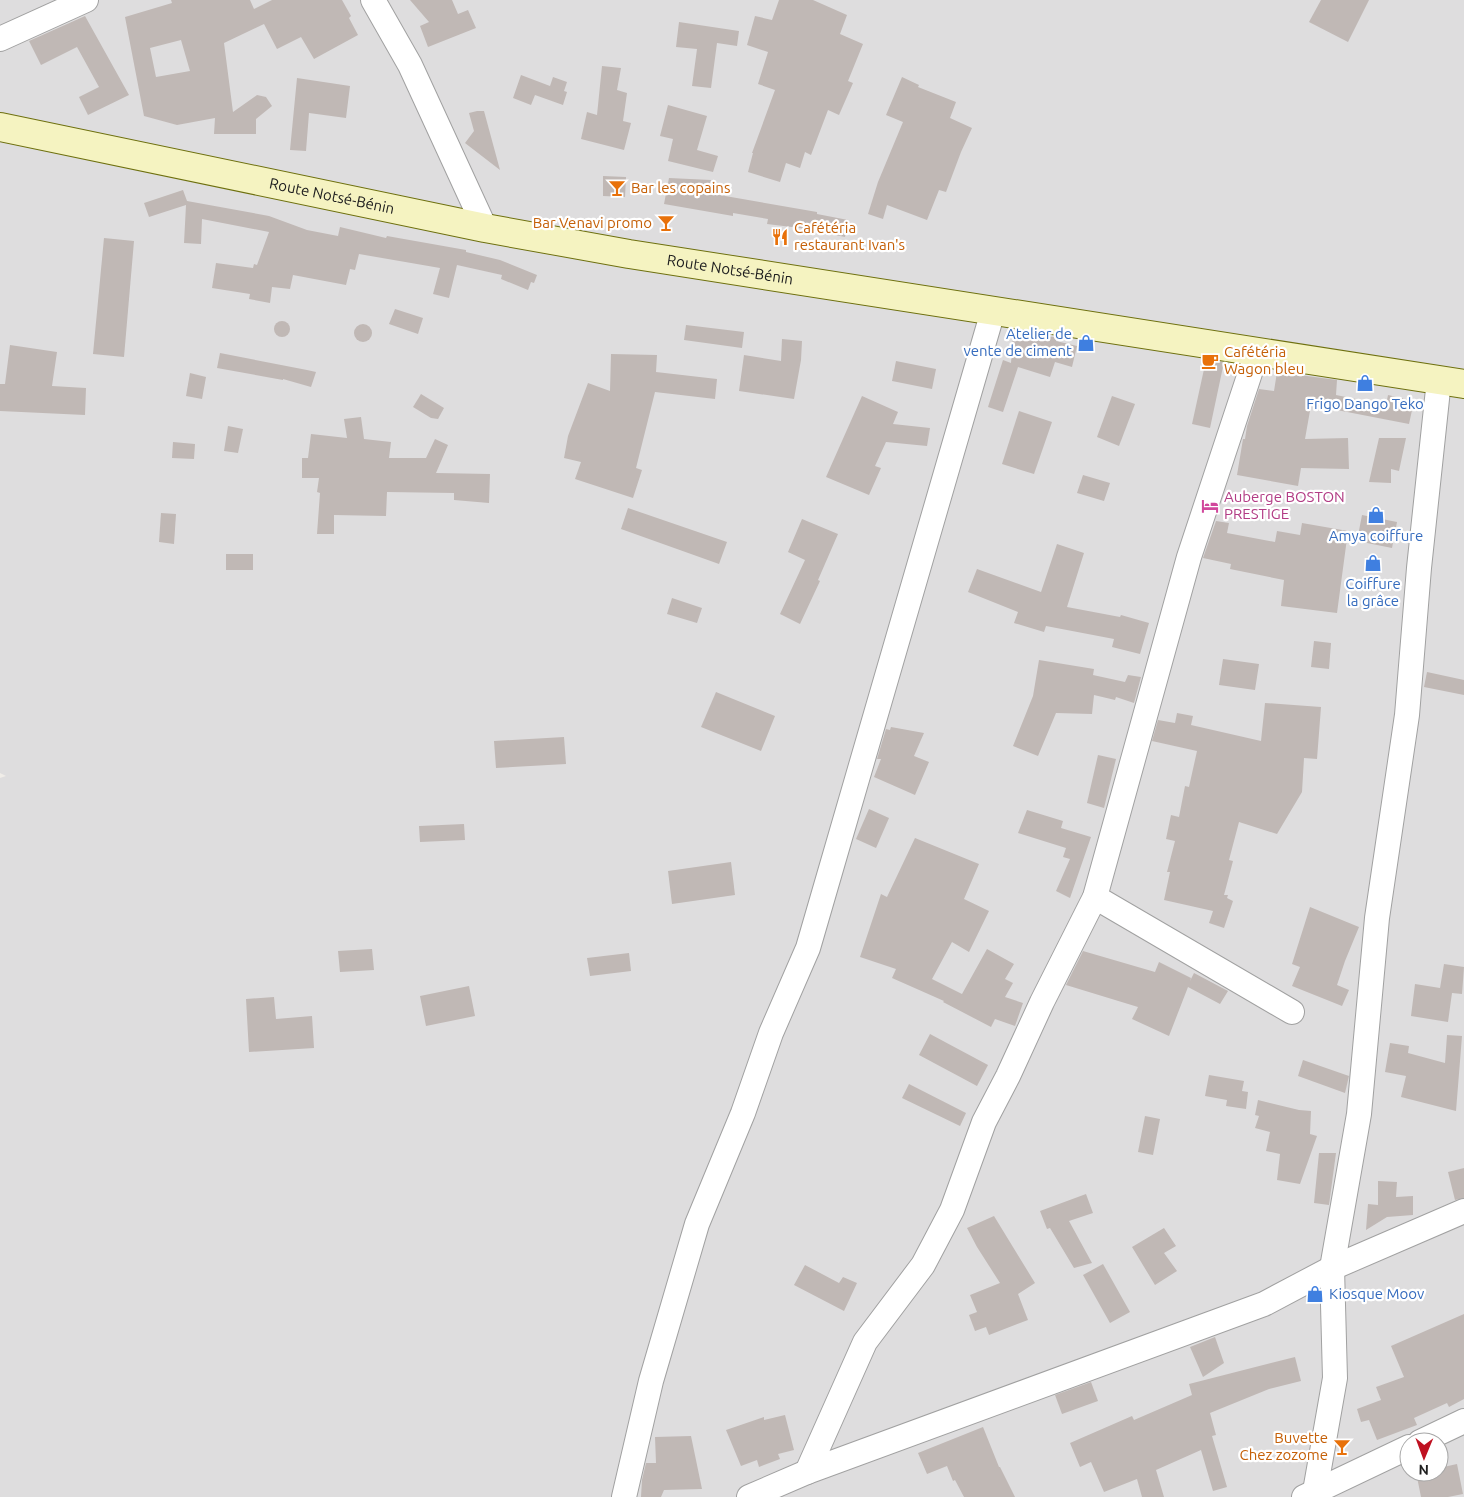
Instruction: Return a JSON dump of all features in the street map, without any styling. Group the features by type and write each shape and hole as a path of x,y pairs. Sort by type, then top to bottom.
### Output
{"main road":[{"name":"Route Notsé-Bénin","path":"0,127 485,228 629,254 1452,382"}],"street":[{"path":"0,39 86,0"},
{"path":"373,0 410,65 485,228"},
{"path":"624,1497 651,1381 697,1224 742,1114 771,1033 808,948 993,311"},
{"path":"808,1472 865,1342 923,1265 952,1210 984,1122 1095,897 1189,557 1257,352"},
{"path":"1311,1496 1335,1378 1332,1268 1359,1114 1377,918 1407,715 1419,568 1452,382"},
{"path":"1095,897 1292,1012"},
{"path":"749,1497 808,1472 1264,1304 1332,1268 1464,1211"},
{"path":"1441,1432 1464,1421"},
{"path":"1311,1496 1399,1452"}],"shaded area":[{"path":"0,0 1464,0 1464,1497 0,1497 0,778 6,776 0,773"}],"building":[{"path":"171,0 250,0 254,9 272,0 342,0 351,16 349,18 358,35 314,59 301,37 277,49 264,24 224,43 233,112 257,95 266,97 272,106 256,119 256,134 214,134 215,118 177,125 144,116 125,17 172,3","holes":["181,40 190,71 156,77 150,48"]},
{"path":"410,0 452,0 458,14 468,10 476,28 428,47 420,26 429,22"},
{"path":"779,0 813,0 847,15 840,34 863,44 848,81 853,83 839,115 828,110 811,155 805,152 800,168 786,163 780,182 748,172 752,153 775,90 758,84 768,52 747,45 755,16 772,20"},
{"path":"1321,0 1369,0 1348,42 1309,22"},
{"path":"85,16 129,95 88,115 79,97 99,87 77,47 41,65 29,41"},
{"path":"679,22 739,31 737,46 717,43 711,88 692,86 697,49 676,47"},
{"path":"602,66 621,68 617,90 627,93 623,121 631,123 624,150 581,139 587,112 597,115"},
{"path":"521,75 550,86 553,77 567,82 564,91 567,92 563,105 535,95 531,105 513,98"},
{"path":"902,77 919,85 918,87 956,102 950,118 972,128 946,192 939,190 927,220 887,205 883,219 868,214 878,182 903,122 886,115"},
{"path":"297,78 350,86 346,118 309,113 306,151 290,150"},
{"path":"668,105 707,116 697,150 718,156 713,172 668,161 673,139 660,136"},
{"path":"484,111 500,170 465,143 474,131 469,113"},
{"path":"603,176 626,177 625,197 603,196"},
{"path":"669,178 711,180 708,193 817,212 817,214 848,220 845,237 816,230 767,224 768,219 733,213 733,216 664,204"},
{"path":"183,190 187,201 269,216 307,230 338,236 340,227 386,238 387,236 466,250 466,252 500,260 537,275 534,283 531,282 528,290 501,279 502,275 457,265 449,298 433,294 440,268 359,254 355,270 350,269 346,285 293,275 290,289 272,287 270,303 249,299 250,294 212,288 216,263 253,268 254,264 257,265 269,232 202,219 201,244 184,243 186,205 149,217 144,203"},
{"path":"104,238 134,241 124,357 93,354"},
{"path":"395,309 423,318 418,334 389,324"},
{"path":"279,321 285,321 290,326 288,335 279,337 274,332 274,326"},
{"path":"363,324 369,327 372,333 369,339 363,342 357,339 354,333 357,327"},
{"path":"686,325 744,332 742,348 684,340"},
{"path":"1013,335 1056,337 1056,341 1077,346 1072,367 1055,362 1050,377 1018,367 1003,412 988,407 1003,360 1011,363"},
{"path":"782,339 802,341 801,360 794,399 739,391 744,355 781,361"},
{"path":"10,345 57,352 52,386 86,388 85,415 0,411 0,384 5,384"},
{"path":"220,353 316,372 311,387 283,379 217,368"},
{"path":"611,354 657,355 656,372 717,379 715,399 655,392 636,468 642,470 633,498 575,479 581,462 564,458 568,436 588,383 610,391"},
{"path":"1206,360 1224,362 1210,428 1192,424"},
{"path":"896,361 936,369 932,389 892,381"},
{"path":"1277,372 1337,380 1336,395 1386,405 1388,395 1414,401 1409,424 1311,405 1305,439 1348,438 1349,469 1301,468 1298,486 1237,475 1243,439 1245,439 1247,426 1259,389 1274,391"},
{"path":"190,373 206,377 202,399 186,396"},
{"path":"421,394 444,408 438,419 431,418 413,407"},
{"path":"862,396 898,412 893,424 930,428 927,446 886,442 875,466 881,468 869,495 826,477"},
{"path":"1112,396 1135,404 1119,446 1097,437"},
{"path":"1019,411 1052,422 1034,474 1002,464"},
{"path":"361,417 364,439 391,442 389,458 426,458 435,439 448,445 436,473 490,474 489,503 454,500 454,493 387,492 386,516 334,515 334,534 317,534 320,493 317,492 319,478 302,478 302,458 308,458 311,434 347,438 344,419"},
{"path":"228,426 243,429 238,453 224,451"},
{"path":"1379,438 1406,438 1399,471 1391,469 1391,483 1369,482"},
{"path":"173,442 195,444 194,459 172,458"},
{"path":"1083,475 1110,483 1104,501 1077,493"},
{"path":"628,508 727,542 719,564 621,529"},
{"path":"161,513 176,514 174,544 159,542"},
{"path":"1362,515 1397,522 1392,548 1357,541"},
{"path":"802,519 838,534 818,580 820,581 800,624 780,614 805,560 788,552"},
{"path":"1216,521 1229,523 1227,533 1275,542 1277,531 1300,535 1302,523 1348,531 1337,613 1281,606 1284,580 1230,569 1231,564 1203,558"},
{"path":"1057,544 1084,553 1067,607 1120,617 1121,615 1149,623 1140,654 1112,647 1114,639 1046,626 1044,632 1014,623 1018,612 968,592 977,569 1041,592"},
{"path":"226,554 253,554 253,570 226,570"},
{"path":"672,598 702,608 697,623 667,614"},
{"path":"1314,641 1331,643 1329,669 1311,667"},
{"path":"1223,659 1259,664 1255,690 1219,685"},
{"path":"1039,660 1094,669 1093,675 1125,682 1128,675 1141,677 1134,703 1116,697 1115,700 1094,695 1092,714 1056,713 1038,756 1013,746 1033,696"},
{"path":"1427,672 1464,680 1464,695 1424,687"},
{"path":"716,692 775,716 761,751 701,727"},
{"path":"1265,703 1321,707 1317,759 1304,758 1302,792 1277,834 1239,822 1229,860 1233,861 1224,895 1228,895 1227,898 1233,901 1224,928 1209,923 1213,911 1164,900 1170,872 1167,872 1175,841 1166,839 1171,815 1179,817 1185,786 1189,787 1197,751 1152,741 1158,720 1175,723 1177,713 1193,716 1191,725 1261,741"},
{"path":"891,727 924,733 914,756 929,762 915,795 874,777 881,759 877,759 886,729 890,730"},
{"path":"564,737 566,764 496,768 494,741"},
{"path":"1098,755 1116,759 1104,808 1087,803"},
{"path":"869,809 889,818 876,848 856,839"},
{"path":"1027,810 1063,821 1061,828 1091,837 1070,898 1056,891 1070,859 1063,857 1066,848 1018,833"},
{"path":"464,824 465,840 420,842 419,826"},
{"path":"915,838 979,864 964,899 989,911 969,952 952,942 932,979 962,994 987,949 1014,964 1005,979 1013,983 1005,997 1023,1003 1015,1026 995,1019 991,1027 944,1001 892,978 896,969 860,957 881,894 887,897"},
{"path":"731,862 735,895 672,904 668,871"},
{"path":"1310,907 1359,927 1337,985 1349,990 1342,1006 1292,986 1300,967 1292,964"},
{"path":"372,949 374,970 340,972 338,951"},
{"path":"1083,951 1155,972 1159,962 1191,978 1190,981 1194,973 1228,991 1220,1004 1188,987 1169,1036 1132,1019 1138,1007 1066,985"},
{"path":"629,953 631,971 590,976 587,958"},
{"path":"1444,964 1464,967 1462,994 1452,993 1448,1022 1411,1016 1415,984 1440,988"},
{"path":"469,986 475,1016 426,1026 420,996"},
{"path":"274,997 276,1019 312,1016 314,1048 249,1052 246,999"},
{"path":"930,1034 988,1065 977,1086 919,1055"},
{"path":"1447,1035 1462,1036 1456,1111 1401,1097 1406,1076 1385,1072 1390,1043 1409,1046 1408,1053 1445,1063"},
{"path":"1303,1060 1349,1076 1345,1093 1298,1076"},
{"path":"1209,1075 1244,1081 1242,1091 1248,1092 1246,1109 1226,1106 1227,1100 1205,1096"},
{"path":"909,1084 966,1113 960,1126 902,1098"},
{"path":"1258,1100 1311,1111 1310,1134 1317,1136 1300,1184 1277,1180 1280,1154 1266,1151 1270,1132 1255,1128 1259,1116 1255,1115"},
{"path":"1145,1116 1160,1119 1153,1155 1138,1152"},
{"path":"1319,1153 1336,1153 1329,1205 1314,1203"},
{"path":"1464,1168 1464,1198 1455,1200 1448,1172"},
{"path":"1378,1181 1397,1182 1396,1197 1413,1196 1413,1215 1387,1217 1366,1230 1368,1204 1378,1205"},
{"path":"1086,1194 1093,1213 1069,1221 1092,1263 1074,1268 1050,1228 1047,1229 1040,1211"},
{"path":"994,1216 1035,1283 1018,1294 1028,1320 989,1335 986,1327 975,1331 969,1315 977,1312 970,1295 1000,1283 967,1228"},
{"path":"1164,1228 1176,1246 1164,1253 1177,1271 1155,1285 1132,1247"},
{"path":"1103,1264 1130,1312 1110,1323 1083,1275"},
{"path":"805,1265 839,1283 843,1277 857,1283 844,1311 794,1285"},
{"path":"1464,1314 1464,1399 1449,1407 1447,1403 1414,1418 1417,1425 1377,1440 1369,1420 1361,1422 1357,1409 1381,1400 1376,1387 1404,1377 1391,1346"},
{"path":"1215,1337 1224,1363 1203,1377 1190,1347"},
{"path":"1295,1357 1301,1381 1269,1389 1210,1413 1216,1435 1212,1436 1227,1487 1213,1491 1201,1450 1156,1470 1164,1497 1142,1497 1137,1479 1104,1492 1091,1462 1080,1467 1070,1443 1132,1416 1134,1420 1192,1395 1189,1384"},
{"path":"1091,1382 1098,1401 1062,1414 1055,1395"},
{"path":"785,1415 794,1450 778,1454 780,1459 759,1467 757,1460 741,1466 726,1430 764,1417 764,1420"},
{"path":"983,1427 999,1467 1015,1497 964,1497 955,1480 953,1481 947,1466 927,1474 918,1453"},
{"path":"691,1436 702,1489 664,1490 661,1497 641,1497 646,1463 656,1463 655,1437"},
{"path":"1457,1464 1463,1494 1448,1497 1421,1497 1418,1482 1449,1482 1449,1466"}],"place":[{"name":"Bar les copains","path":"617,188"},
{"name":"Bar Venavi promo","path":"666,223"},
{"name":"Cafétéria restaurant Ivan's","path":"780,237"},
{"name":"Atelier de vente de ciment","path":"1086,343"},
{"name":"Cafétéria Wagon bleu","path":"1210,361"},
{"name":"Frigo Dango Teko","path":"1365,383"},
{"name":"Auberge BOSTON PRESTIGE","path":"1210,506"},
{"name":"Amya coiffure","path":"1376,515"},
{"name":"Coiffure la grâce","path":"1373,563"},
{"name":"Kiosque Moov","path":"1315,1294"},
{"name":"Buvette Chez zozome","path":"1342,1447"}]}
